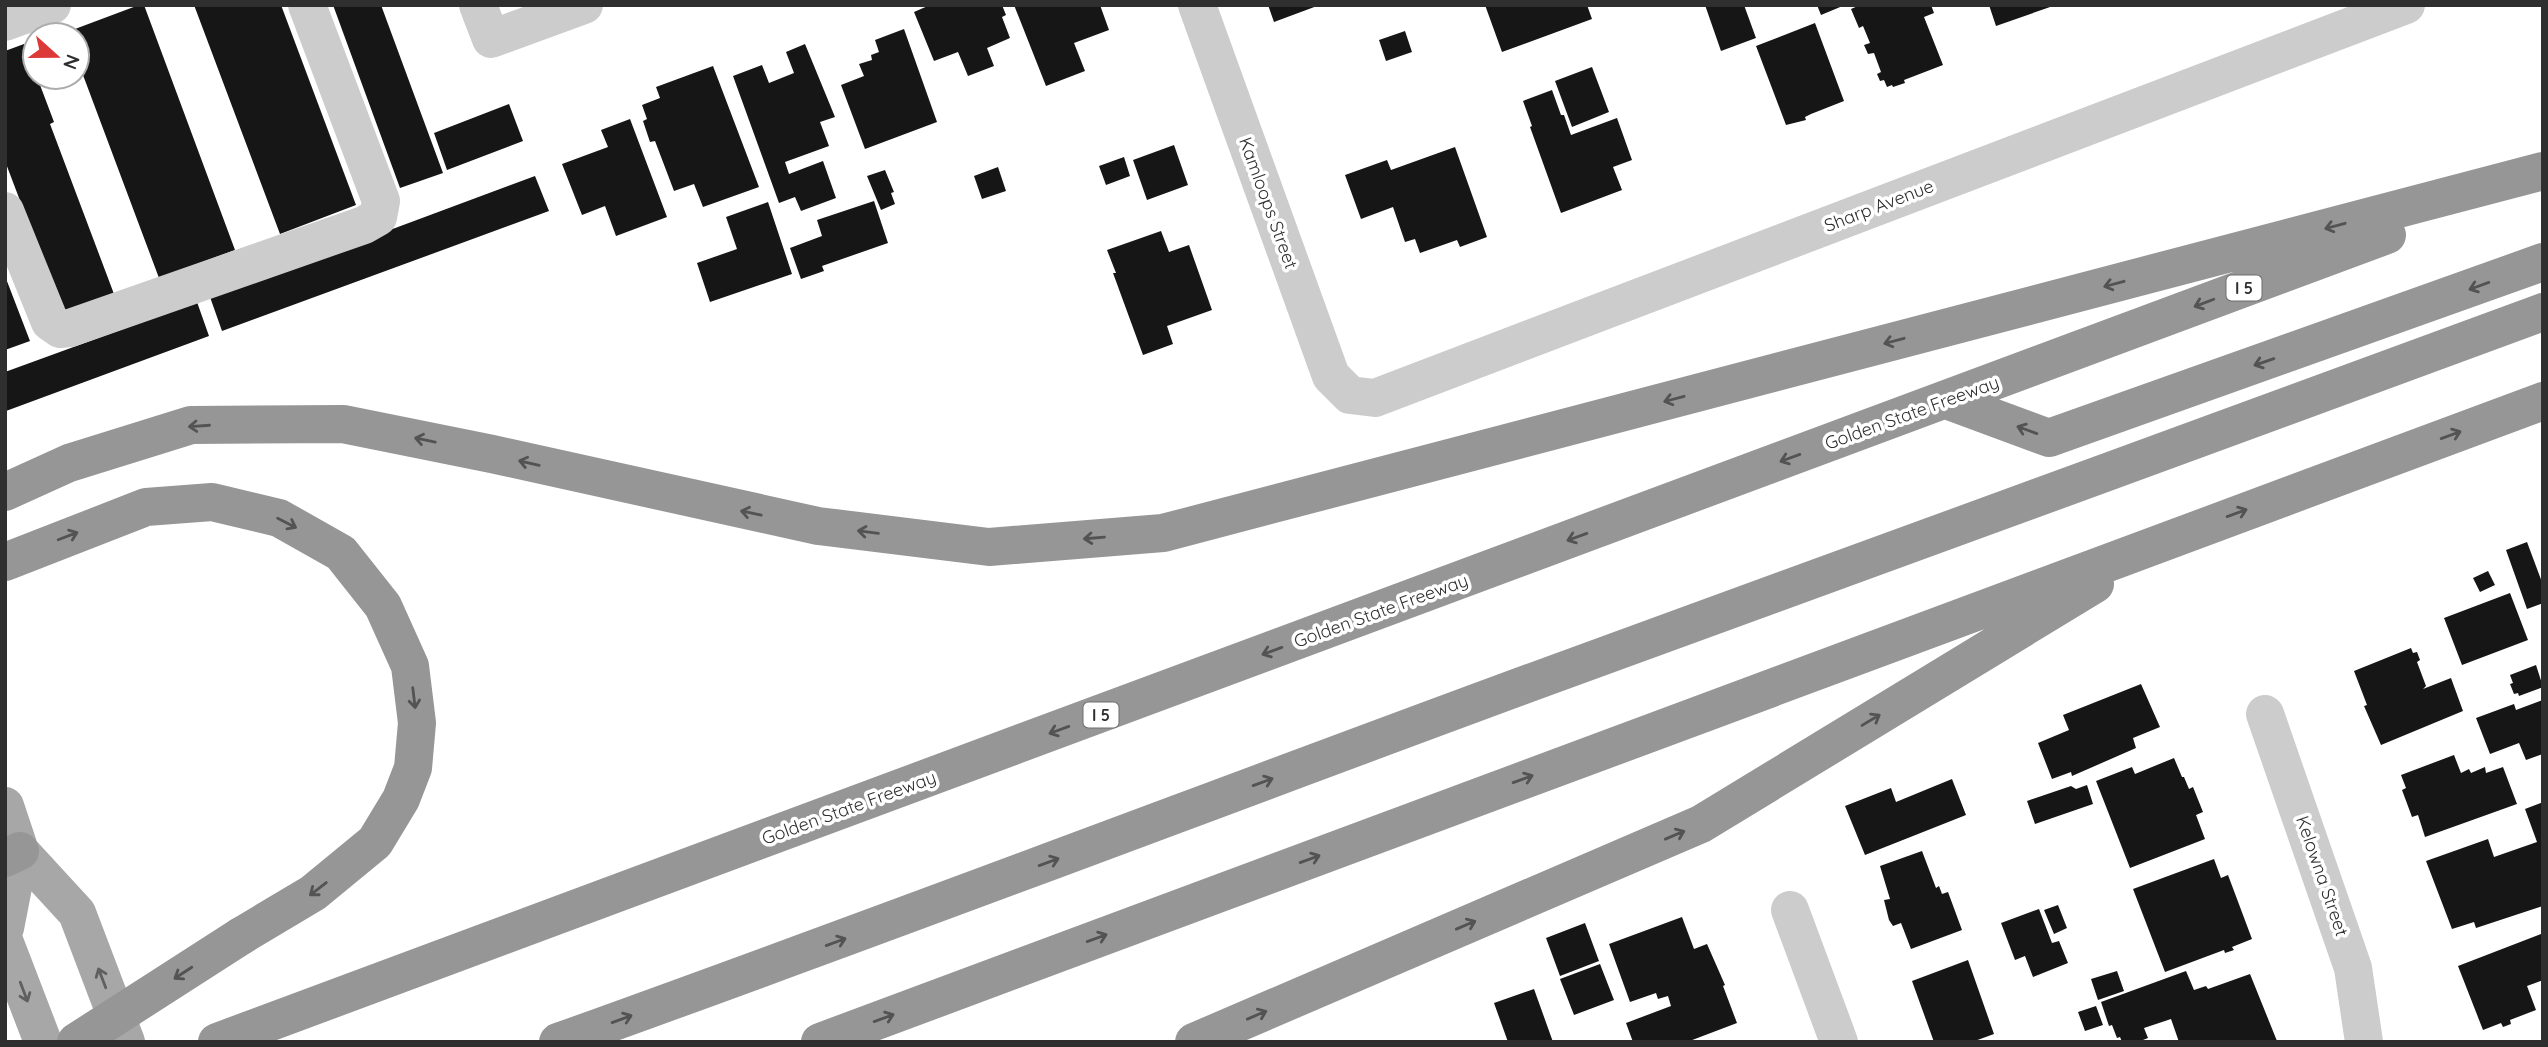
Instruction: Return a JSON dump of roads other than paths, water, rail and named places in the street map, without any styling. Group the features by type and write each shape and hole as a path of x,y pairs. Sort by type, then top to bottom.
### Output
{"highway":[{"name":"Golden State Freeway","path":"217,1042 1946,400 2543,174"},
{"path":"5,492 69,463 191,425 343,424 818,526 989,547 1163,533 2543,174"},
{"path":"1946,400 2049,438 2543,262"},
{"path":"558,1042 798,956 1536,680 2543,312"},
{"path":"820,1042 2543,401"},
{"path":"5,562 146,506 212,502 279,518 341,553 383,606 410,666 417,723 413,768 401,799 375,842 313,893 76,1042"},
{"path":"1194,1042 1701,824 2173,537"}],"main road":[{"path":"5,806 13,855 5,928"},
{"path":"13,855 77,913 126,1042"},
{"path":"5,943 43,1042"}],"street":[{"path":"5,22 52,5"},
{"path":"5,211 50,322 60,329 70,328 338,234 378,217 381,201 307,5"},
{"path":"485,22 583,5"},
{"name":"Kamloops Street","path":"1197,5 1331,376 1350,395"},
{"name":"Sharp Avenue","path":"1350,395 1375,398 2406,5"},
{"name":"Kelowna Street","path":"2265,714 2354,968 2364,1042"},
{"path":"1790,909 1839,1042"}]}
